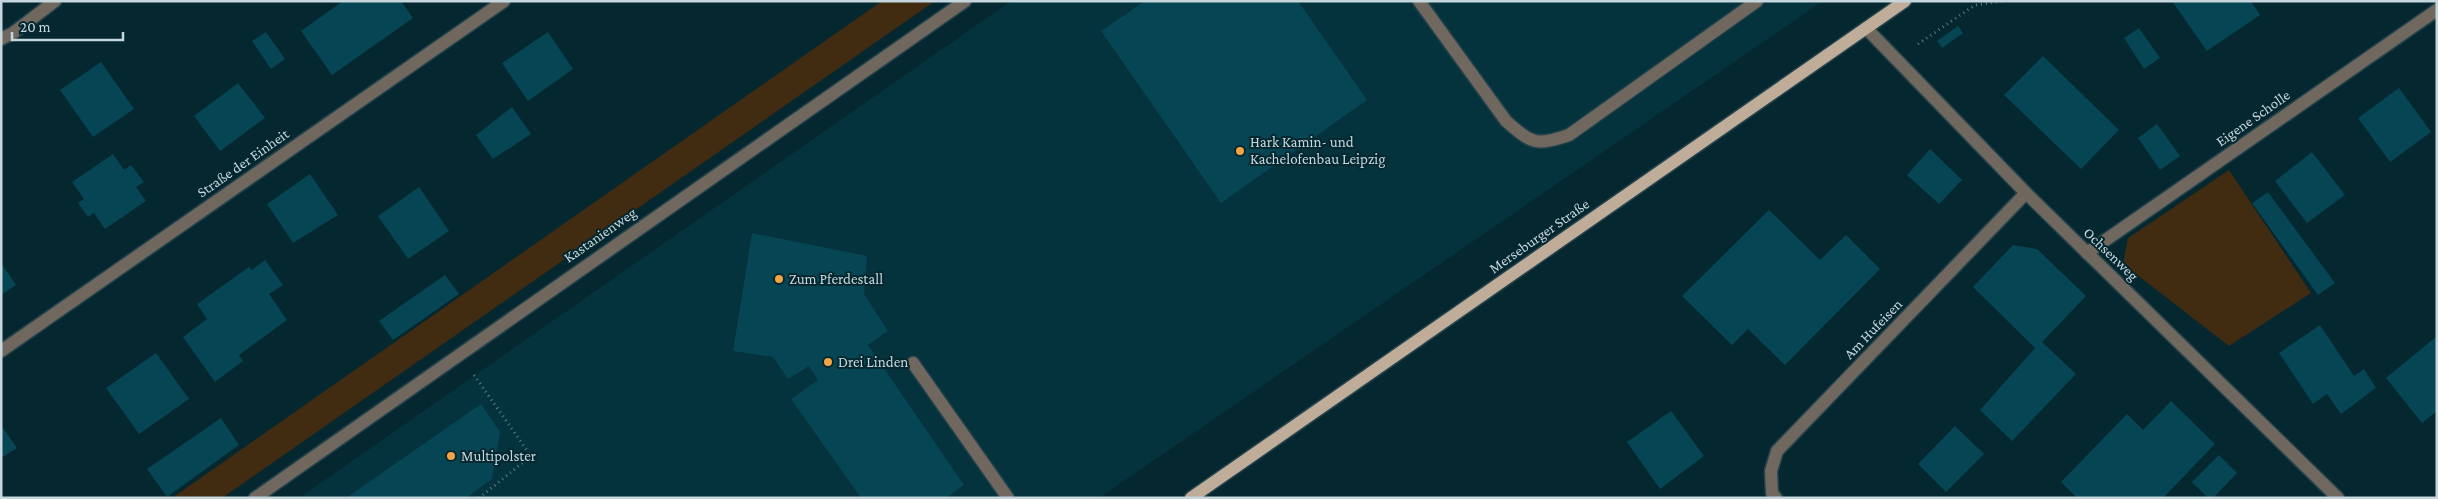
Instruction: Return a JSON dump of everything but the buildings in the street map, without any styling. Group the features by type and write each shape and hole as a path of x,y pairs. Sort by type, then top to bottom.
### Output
{"main road":[{"name":"Merseburger Straße","path":"1191,498 1905,1"}],"street":[{"path":"1,39 13,33 55,1"},
{"name":"Straße der Einheit","path":"1,351 504,1"},
{"name":"Kastanienweg","path":"256,498 965,1"},
{"path":"1420,1 1506,121 1523,136 1544,144 1569,135 1757,1"},
{"name":"Eigene Scholle","path":"2087,253 2437,10"},
{"name":"Ochsenweg","path":"1866,28 2026,193 2338,498"},
{"name":"Am Hufeisen","path":"1776,498 1772,493 1771,471 1777,451 2026,193"},
{"path":"914,363 1008,498"}],"path":[{"path":"1896,61 1975,5 2002,2"},
{"path":"460,354 530,456 479,498"}],"shaded area":[{"path":"882,1 935,1 222,498 172,498"},
{"path":"1011,1 1823,1 1099,498 299,498"},
{"path":"2229,170 2311,293 2229,346 2123,264 2128,238"}],"place":[{"name":"Hark Kamin- und Kachelofenbau Leipzig","path":"1240,151"},
{"name":"Zum Pferdestall","path":"779,279"},
{"name":"Drei Linden","path":"828,362"},
{"name":"Multipolster","path":"451,456"}]}
